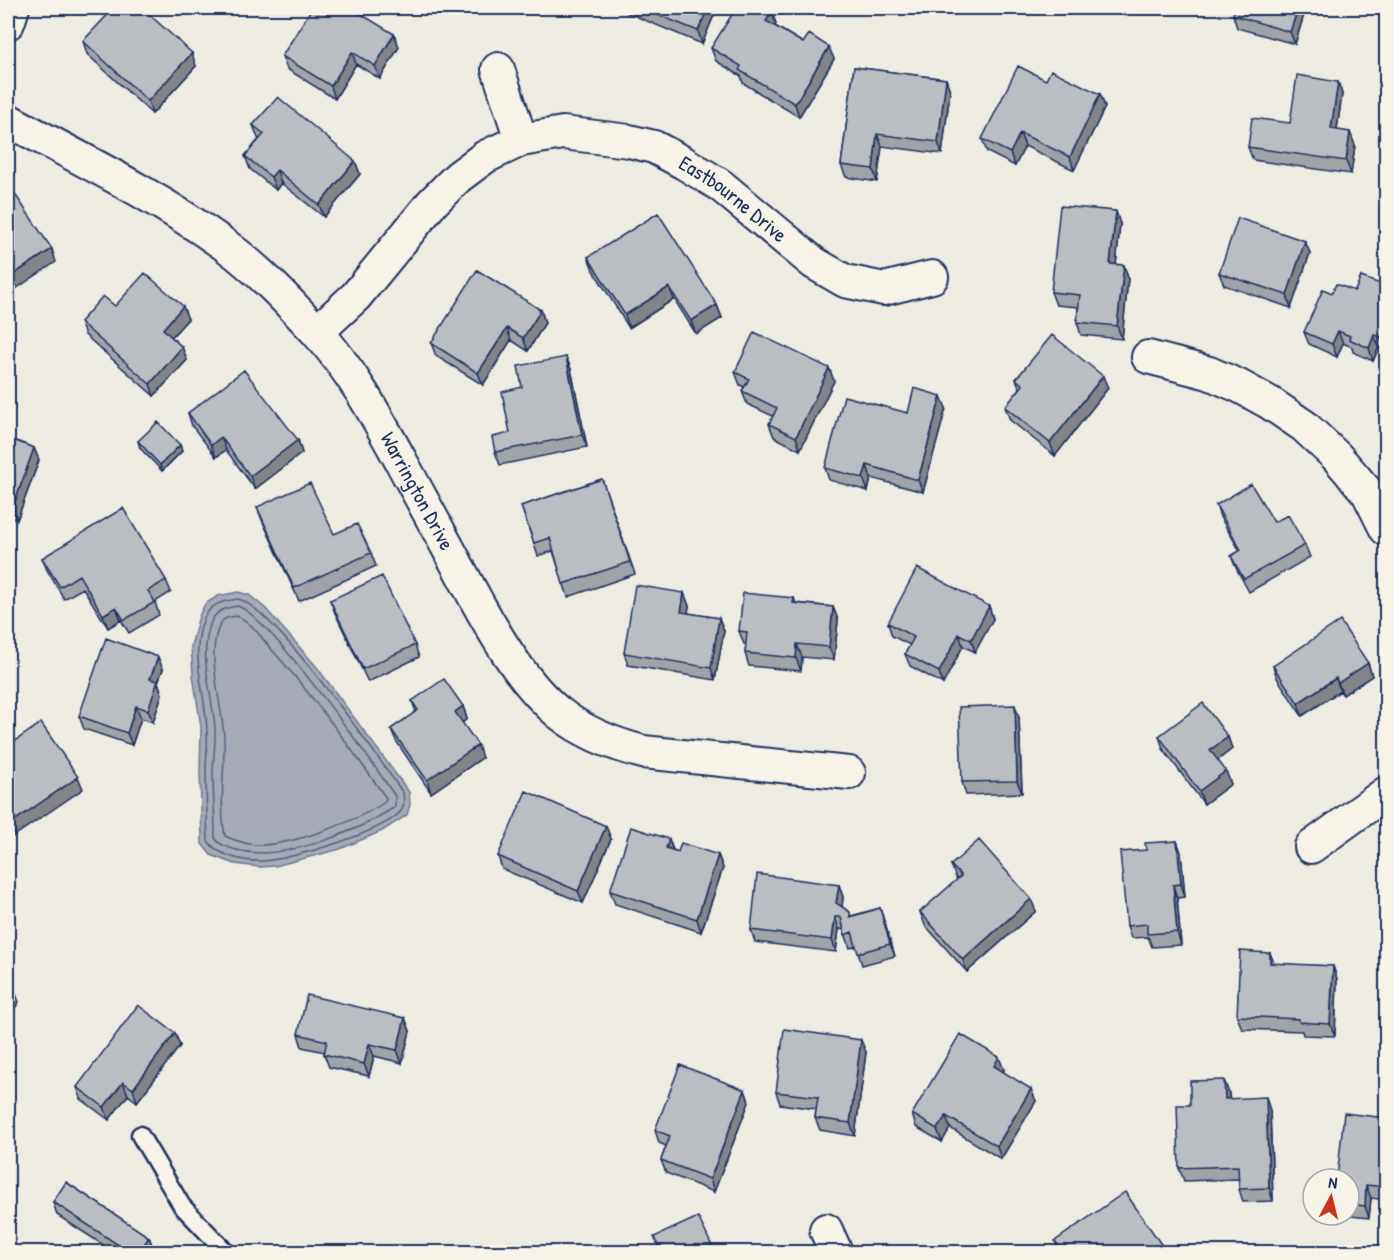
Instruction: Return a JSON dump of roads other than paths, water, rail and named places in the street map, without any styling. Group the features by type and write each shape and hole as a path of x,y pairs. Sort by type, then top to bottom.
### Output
{"street":[{"path":"8,23 13,8"},
{"path":"498,69 520,140"},
{"name":"Warrington Drive","path":"8,120 116,178 227,246 259,274 317,332 368,400 486,618 535,689 559,712 583,729 613,744 642,752 849,773"},
{"name":"Eastbourne Drive","path":"317,332 356,296 432,202 458,177 485,157 520,140 563,133 629,141 654,147 720,185 814,263 845,281 884,290 932,277"},
{"path":"1148,357 1209,373 1239,386 1304,426 1337,457 1377,486 1386,529"},
{"path":"1311,847 1386,793"}],"lane":[{"path":"140,1135 182,1206 226,1252"}],"water":[{"path":"238,592 249,595 265,608 316,666 409,792 410,805 407,815 382,831 340,849 275,866 235,864 211,855 202,844 201,727 191,646 199,616 205,604 218,596"}]}
